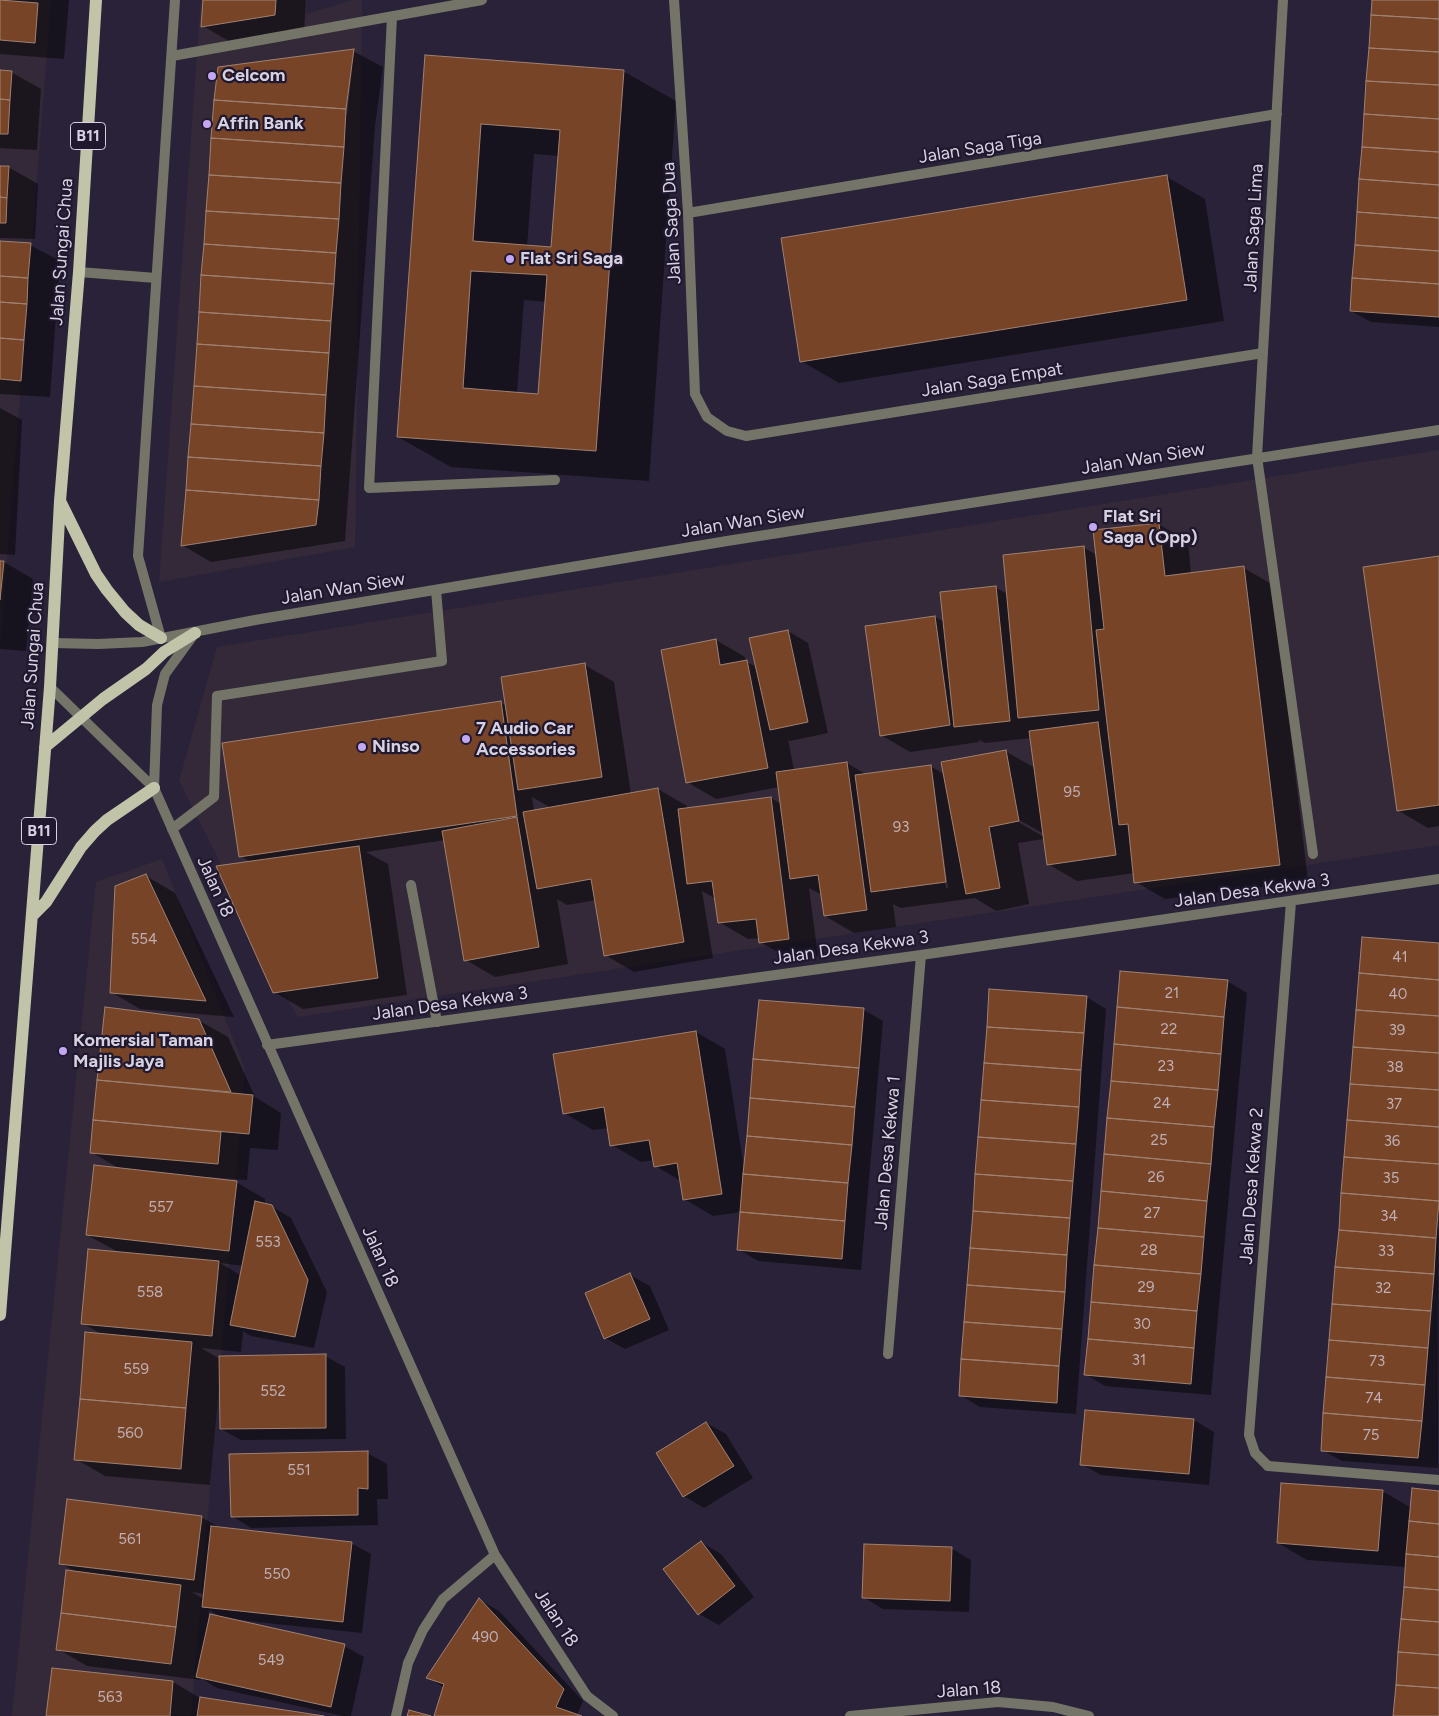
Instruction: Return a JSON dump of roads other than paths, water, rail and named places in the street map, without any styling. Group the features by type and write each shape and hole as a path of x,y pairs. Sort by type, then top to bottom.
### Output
{"main road":[{"name":"Jalan Sungai Chua","path":"0,1315 50,687 60,501 79,272 96,0"},
{"path":"60,501 96,574 107,590 125,612 139,625 161,638"},
{"path":"45,747 103,700 146,669 164,652 195,633"},
{"path":"32,916 46,902 81,847 95,831 107,820 154,788"}],"street":[{"path":"161,638 138,556 175,0"},
{"path":"172,56 482,0"},
{"name":"Jalan Saga Dua","path":"674,0 688,213 695,394 707,417 727,431"},
{"name":"Jalan Saga Lima","path":"1283,0 1257,457 1313,854"},
{"path":"392,17 369,488 555,480"},
{"name":"Jalan Saga Tiga","path":"688,213 1277,114"},
{"path":"79,272 156,278"},
{"name":"Jalan Saga Empat","path":"727,431 746,436 1263,353"},
{"name":"Jalan Wan Siew","path":"53,643 98,644 142,642 255,620 727,541 1439,430"},
{"path":"172,829 214,797 217,696 442,661 436,590"},
{"path":"154,788 157,706 165,674 195,633"},
{"path":"50,687 154,788"},
{"name":"Jalan 18","path":"154,788 495,1555 588,1696 613,1716"},
{"name":"Jalan Desa Kekwa 3","path":"268,1045 921,955 1439,879"},
{"path":"411,885 437,1022"},
{"name":"Jalan Desa Kekwa 2","path":"1291,902 1249,1435 1255,1453 1268,1466 1439,1480"},
{"name":"Jalan Desa Kekwa 1","path":"888,1354 921,955"},
{"path":"396,1716 408,1663 423,1630 443,1599 495,1555"},
{"name":"Jalan 18","path":"850,1716 998,1702 1054,1707 1089,1716"}],"place":[{"name":"Celcom","path":"212,76"},
{"name":"Affin Bank","path":"207,124"},
{"name":"Flat Sri Saga","path":"510,259"},
{"name":"Flat Sri Saga (Opp)","path":"1093,527"},
{"name":"7 Audio Car Accessories","path":"466,739"},
{"name":"Ninso","path":"362,747"},
{"name":"Komersial Taman Majlis Jaya","path":"63,1051"}]}
